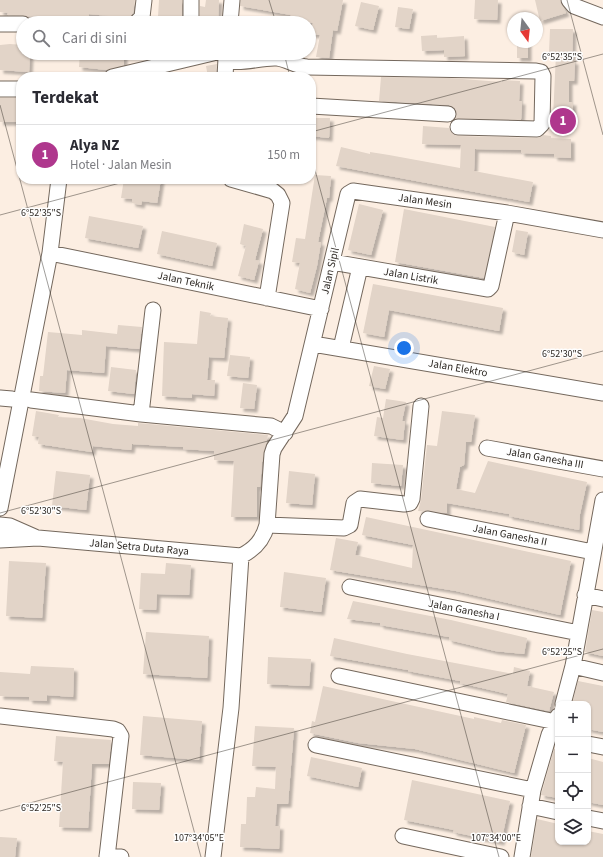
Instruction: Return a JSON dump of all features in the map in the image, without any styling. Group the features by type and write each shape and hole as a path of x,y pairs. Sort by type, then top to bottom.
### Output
{"street":[{"path":"142,16 144,0"},
{"path":"190,16 191,0"},
{"path":"231,16 232,0"},
{"path":"569,0 574,6 603,17"},
{"path":"0,24 16,24"},
{"path":"136,72 193,60"},
{"path":"222,60 225,72"},
{"path":"227,60 229,62 238,63 261,60"},
{"path":"279,60 297,71 541,72 543,76 542,124 537,128 458,127"},
{"path":"0,89 16,89"},
{"path":"316,106 448,114"},
{"path":"0,508 50,253 58,184"},
{"path":"248,184 273,191 278,195 282,203 267,298"},
{"name":"Jalan Mesin","path":"347,198 348,194 353,191 507,213"},
{"name":"Jalan Sipil","path":"267,525 272,454 274,448 295,416 347,198"},
{"path":"507,213 603,230"},
{"name":"Jalan Listrik","path":"332,262 485,289 490,288 507,213"},
{"name":"Jalan Teknik","path":"50,253 321,309"},
{"path":"341,348 360,267"},
{"path":"141,414 153,310"},
{"name":"Jalan Elektro","path":"313,344 603,393"},
{"path":"31,400 141,414 271,426 285,433"},
{"path":"213,857 232,708 240,556 258,544 264,535 267,525 344,528 350,525 354,503 360,499 404,504 410,502 412,499 421,406"},
{"name":"Jalan Ganesha III","path":"487,448 603,469"},
{"path":"564,701 572,666 603,505"},
{"name":"Jalan Ganesha II","path":"428,519 593,552"},
{"name":"Jalan Setra Duta Raya","path":"0,525 10,526 38,538"},
{"name":"Jalan Setra Duta Raya","path":"0,540 38,538 240,556"},
{"name":"Jalan Ganesha I","path":"350,587 578,633"},
{"path":"585,595 603,599"},
{"path":"572,666 603,673"},
{"path":"339,676 555,728 533,790 522,857"},
{"path":"0,716 118,731 121,736 111,856"},
{"path":"316,745 533,790"},
{"path":"591,745 603,747"},
{"path":"530,806 555,811"},
{"path":"591,819 603,821"},
{"path":"403,836 501,857"}],"building":[{"path":"0,0 135,0 133,13 131,16 89,14 89,16 23,16 7,15 8,13 0,12"},
{"path":"159,0 182,0 182,16 158,16"},
{"path":"206,0 219,0 218,16 200,16 200,6 205,7"},
{"path":"241,0 343,0 337,31 333,30 329,58 316,57 320,35 316,35 316,16 291,16 240,6"},
{"path":"475,0 498,0 497,20 474,19"},
{"path":"535,0 560,0 566,13 543,20 543,12 538,12"},
{"path":"361,2 379,6 373,30 355,26"},
{"path":"398,7 413,9 409,29 395,27"},
{"path":"550,29 573,29 572,61 575,61 574,81 569,81 569,102 573,102 572,119 553,118 556,54 549,53"},
{"path":"437,35 437,38 464,36 465,56 444,57 444,50 422,51 421,36"},
{"path":"16,44 16,60 30,60 29,72 0,70 0,45"},
{"path":"517,48 528,48 528,58 517,58"},
{"path":"80,60 124,60 124,65 107,70 79,67"},
{"path":"217,64 216,72 207,72 206,66"},
{"path":"381,77 449,78 502,82 502,80 520,81 519,101 522,101 521,120 456,119 455,108 449,105 379,101"},
{"path":"0,98 16,98 16,122 0,122"},
{"path":"316,118 330,118 329,138 316,137"},
{"path":"423,126 449,128 453,134 458,136 537,138 543,135 551,136 551,138 571,139 571,158 554,157 554,154 521,153 521,150 475,149 474,171 533,182 529,202 336,166 341,147 370,154 370,152 460,168 461,145 422,144"},
{"path":"316,175 331,176 329,198 327,198 318,242 321,242 317,266 310,293 295,289 300,263 292,262 296,238 305,239 314,184 316,184"},
{"path":"123,184 160,184 157,203 142,201 141,205 132,203 132,199 121,198"},
{"path":"359,204 383,210 371,255 348,250"},
{"path":"404,209 495,227 484,278 395,262"},
{"path":"89,216 143,226 138,248 85,238"},
{"path":"244,224 263,229 255,260 259,261 254,280 238,276 246,246 240,244"},
{"path":"516,230 528,232 524,255 512,252"},
{"path":"162,231 217,243 212,266 157,254"},
{"path":"373,284 503,308 499,331 389,310 384,337 363,333"},
{"path":"200,311 211,313 210,316 228,318 224,358 209,357 207,380 215,380 214,396 192,394 192,398 162,396 164,342 197,344"},
{"path":"118,325 142,327 139,349 106,346 104,373 67,370 65,393 39,391 40,376 43,376 48,332 82,335 82,330 117,334"},
{"path":"230,355 250,357 248,378 227,376"},
{"path":"374,366 390,369 385,389 369,386"},
{"path":"111,367 136,370 134,394 108,391"},
{"path":"243,383 257,385 254,409 240,408"},
{"path":"386,399 406,402 402,421 405,421 403,440 374,436 377,417 383,418"},
{"path":"36,411 59,415 58,417 80,418 113,424 138,426 138,423 268,435 262,462 260,487 257,487 257,517 231,517 234,461 214,460 214,451 183,449 183,447 132,444 131,450 93,446 92,452 38,444 39,437 32,436"},
{"path":"442,411 475,415 471,442 466,442 464,465 460,467 456,489 475,493 488,461 587,482 580,514 579,530 509,516 509,514 447,503 447,513 418,511 421,500 427,445 437,446"},
{"path":"372,463 403,465 401,486 371,483"},
{"path":"56,471 90,475 86,510 52,506"},
{"path":"289,471 315,474 312,505 286,503"},
{"path":"366,517 571,561 560,615 456,591 330,570 336,538 358,542 355,555 412,568 413,545 362,535"},
{"path":"9,561 46,563 42,618 6,616"},
{"path":"166,563 191,565 189,595 157,594 156,610 139,609 141,573 165,574"},
{"path":"284,572 326,578 321,612 280,607"},
{"path":"353,601 451,620 527,638 524,654 495,651 449,640 449,637 380,625 380,623 347,619"},
{"path":"592,610 603,612 603,656 585,652"},
{"path":"146,632 209,636 207,678 143,674"},
{"path":"334,638 407,654 513,674 514,667 530,671 527,686 554,692 549,711 506,702 508,694 460,683 460,681 330,656"},
{"path":"268,657 311,659 309,686 267,684"},
{"path":"31,666 74,668 73,697 47,695 47,701 29,700 29,697 0,696 0,672 30,674"},
{"path":"578,681 603,686 603,732 591,730 591,701 573,701"},
{"path":"323,686 474,719 474,717 501,723 502,720 526,725 514,773 415,749 358,743 310,733 312,721 315,722"},
{"path":"143,716 202,721 199,760 140,755"},
{"path":"255,726 294,728 288,804 277,804 275,826 280,826 279,849 240,847 241,824 246,824 247,797 255,797 256,787 275,789 276,767 252,766"},
{"path":"56,736 111,740 109,764 92,764 88,828 59,827 63,762 54,761"},
{"path":"554,749 555,749 555,797 541,795"},
{"path":"311,757 362,768 358,787 307,776"},
{"path":"591,759 603,762 603,805 591,803"},
{"path":"412,780 510,801 501,842 453,832 454,830 404,820"},
{"path":"133,782 161,783 159,810 132,809"},
{"path":"537,819 555,823 555,845 591,845 591,832 603,834 603,857 531,857"},
{"path":"0,837 17,838 15,857 0,857"}],"place":[{"name":"Alya NZ","path":"563,121"}]}
